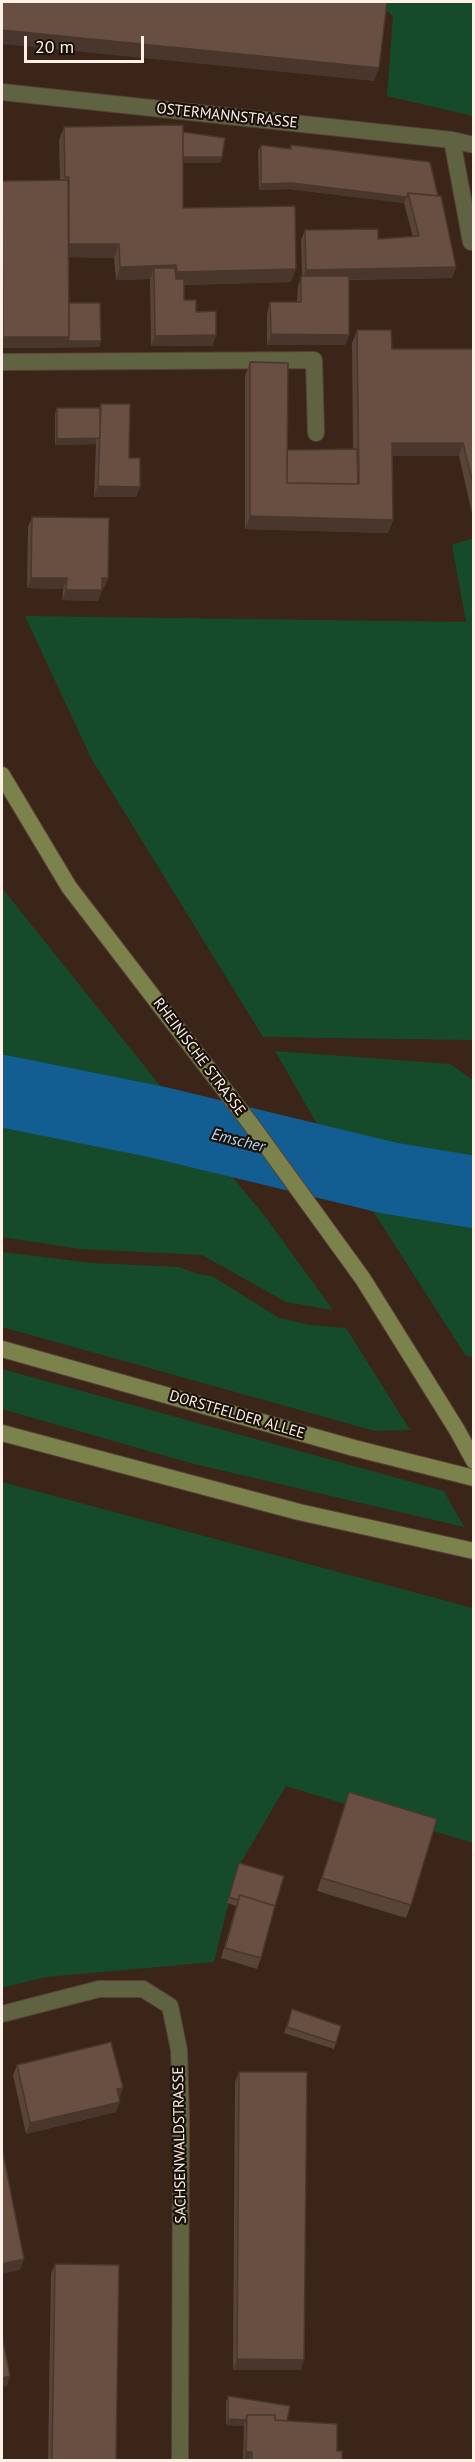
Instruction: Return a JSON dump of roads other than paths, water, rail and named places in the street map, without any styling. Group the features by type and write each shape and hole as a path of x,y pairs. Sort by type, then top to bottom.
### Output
{"main road":[{"name":"RHEINISCHE STRASSE","path":"2,775 69,886 250,1123 363,1280 474,1461"},
{"name":"DORSTFELDER ALLEE","path":"2,1349 354,1448 474,1478"},
{"path":"2,1433 299,1512 474,1551"}],"street":[{"name":"OSTERMANNSTRASSE","path":"2,92 452,140 474,145"},
{"path":"452,140 471,242"},
{"path":"2,362 314,360 316,433"},
{"name":"SACHSENWALDSTRASSE","path":"2,2014 99,1989 143,1989 170,2006 179,2050 181,2117 180,2460"}],"waterway":[{"name":"Emscher","path":"2,1091 157,1122 389,1178 474,1192"}]}
